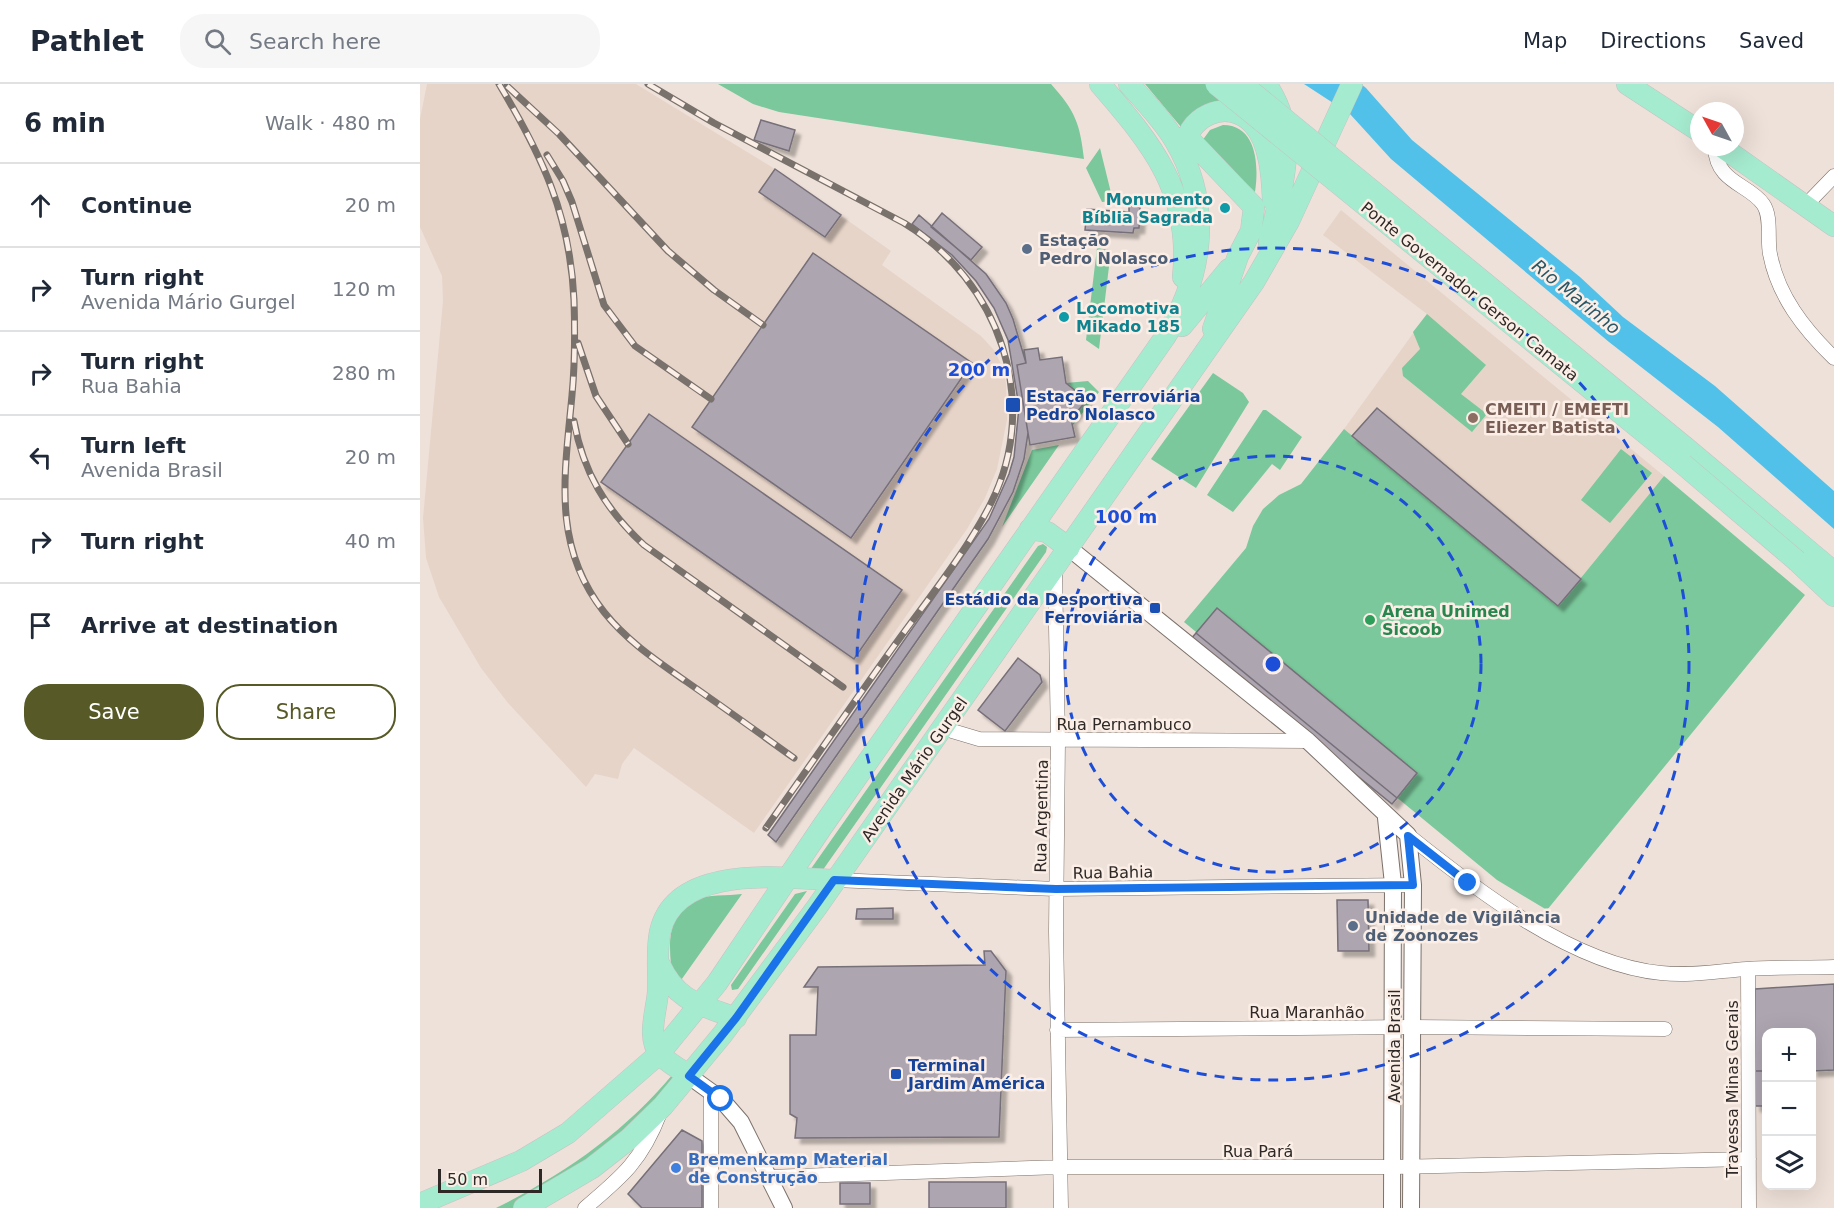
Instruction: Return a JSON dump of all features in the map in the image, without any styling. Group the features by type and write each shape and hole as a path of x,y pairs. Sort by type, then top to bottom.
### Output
{"main road":[{"path":"1100,84 1156,152 1178,202 1184,242 1184,263 1178,303 1159,346"},
{"path":"420,1204 521,1161 567,1133 659,1054 700,1004 1159,346 1191,286 1199,248 1197,201 1184,151 1129,84"},
{"name":"Ponte Governador Gerson Camata","path":"1216,84 1677,459 1834,594"},
{"name":"Ponte Governador Gerson Camata","path":"1242,84 1834,572"},
{"path":"1254,282 1267,250 1286,174 1288,143 1282,113 1266,84"},
{"path":"1254,282 1289,221 1352,84"},
{"path":"1627,84 1690,125"},
{"path":"1184,151 1195,124 1209,114 1225,111 1248,119 1258,130 1266,151 1272,184 1274,222"},
{"path":"1184,151 1192,143 1254,207 1251,231 1238,256 1205,352"},
{"path":"1736,156 1834,226"},
{"path":"1159,346 1190,318 1238,256"},
{"name":"Avenida Mário Gurgel","path":"524,1208 591,1168 629,1139 663,1106 736,1018 1055,568 1254,282"},
{"path":"1030,529 1047,532 1069,548"},
{"path":"689,1076 659,1054 653,1029 659,965 657,948 660,930 668,912 680,899 695,890 715,883 745,878 834,880"},
{"path":"659,965 674,990 700,1004 736,1018"}],"street":[{"path":"1716,156 1724,172 1763,204 1767,212 1772,262 1779,286 1793,310 1834,358"},
{"path":"1799,201 1834,176"},
{"path":"1069,548 1308,741 1386,818 1408,836 1468,883 1584,952 1623,966 1660,974 1698,975 1748,969 1834,967"},
{"name":"Rua Argentina","path":"1055,568 1058,741 1057,1030 1061,1208"},
{"name":"Rua Pernambuco","path":"942,728 979,739 1308,741"},
{"name":"Avenida Brasil","path":"1386,818 1393,884 1394,1167 1392,1208"},
{"name":"Avenida Brasil","path":"1408,836 1413,885 1411,1208"},
{"name":"Rua Bahia","path":"834,880 1056,889 1393,884"},
{"path":"1393,884 1413,885"},
{"name":"Travessa Minas Gerais","path":"1748,969 1749,1208"},
{"name":"Rua Maranhão","path":"1057,1030 1394,1027 1665,1029"},
{"path":"689,1076 711,1091 741,1122 784,1208"},
{"path":"711,1091 711,1208"},
{"path":"585,1208 626,1174 649,1142 663,1106"},
{"name":"Rua Pará","path":"768,1177 1060,1167 1394,1167 1749,1160"}],"shaded area":[{"path":"427,84 636,84 775,169 891,251 882,265 981,336 994,350 1002,366 1006,383 1007,420 997,469 985,498 967,529 754,833 634,748 622,764 618,779 595,774 586,787 508,703 481,668 439,597 426,558 423,518 443,301 442,276 420,227 420,119"},
{"name":"CMEITI / EMEFTI Eliezer Batista","path":"1341,210 1664,476 1558,606 1344,429 1427,314 1323,235"}],"green space":[{"path":"718,84 1051,84 1066,102 1075,118 1081,136 1084,159 779,112 753,104"},
{"path":"1145,84 1206,84 1227,101 1181,127"},
{"path":"1223,125 1234,127 1249,139 1256,159 1255,192 1202,141 1210,130"},
{"path":"1100,148 1113,201 1102,202 1086,168"},
{"path":"1097,248 1111,250 1099,349 1086,340"},
{"path":"1427,314 1486,365 1461,394 1487,414 1472,432 1403,376 1402,368 1420,349 1413,332"},
{"path":"1213,373 1243,393 1249,402 1196,488 1151,459"},
{"path":"1088,381 1099,392 1073,425 1071,419 1086,400 1066,383"},
{"path":"1263,410 1302,437 1280,470 1272,464 1233,512 1207,495"},
{"path":"1344,429 1558,606 1664,476 1805,595 1547,910 1497,880 1184,622 1246,548 1253,526 1263,509 1279,495 1301,484"},
{"path":"1059,445 1002,527 1032,450"},
{"path":"1621,449 1652,473 1610,523 1581,500"},
{"path":"1043,544 1047,547 1046,552 820,874 808,873 1038,546"},
{"path":"807,891 738,989 732,990 731,985 795,894"},
{"path":"742,894 679,983 673,980 670,946 673,924 678,915 685,907 700,898"},
{"path":"673,1074 679,1080 652,1112 519,1208 496,1208 545,1181 592,1150 635,1115"}],"water":[{"name":"Rio Marinho","path":"1304,84 1361,84 1366,88 1412,140 1580,277 1623,317 1715,386 1834,491 1834,529 1718,427 1609,342 1391,159 1350,114"}],"building":[{"path":"761,120 795,130 789,151 754,140"},
{"path":"775,169 841,215 825,237 759,192"},
{"path":"1129,206 1140,207 1139,228 1134,228 1133,233 1085,230 1087,209 1129,212"},
{"path":"942,213 982,247 971,260 931,227"},
{"path":"919,215 986,274 1006,303 1013,319 1026,363 1017,365 1028,433 1024,459 1013,492 988,539 776,842 768,835 989,519 1014,457 1019,407 1008,340 994,308 976,281 952,255 912,224"},
{"path":"813,253 972,363 851,538 692,427"},
{"name":"Estação Ferroviária Pedro Nolasco","path":"1038,348 1040,360 1062,357 1066,383 1087,400 1071,419 1075,437 1030,445 1017,365 1026,363 1024,350"},
{"path":"1377,408 1581,579 1558,606 1352,436"},
{"path":"649,414 902,590 854,659 601,482"},
{"path":"1217,608 1417,773 1397,798 1196,633"},
{"path":"1196,633 1397,798 1392,804 1190,640"},
{"path":"1018,658 1040,675 1042,682 1005,731 978,710"},
{"name":"Unidade de Vigilância de Zoonozes","path":"1337,900 1368,900 1369,951 1338,951"},
{"path":"893,908 893,919 856,919 857,909"},
{"name":"Terminal Jardim América","path":"984,951 991,951 1006,971 999,1137 795,1138 797,1118 790,1114 790,1035 816,1035 818,987 804,987 818,967 985,965"},
{"path":"1834,984 1834,1070 1816,1071 1816,1028 1762,1028 1762,1071 1755,1071 1755,989"},
{"path":"1755,1071 1762,1071 1762,1106 1755,1106"},
{"name":"Bremenkamp Material de Construção","path":"682,1130 702,1141 702,1208 642,1208 628,1194"},
{"path":"929,1182 1006,1182 1006,1208 929,1208"},
{"path":"840,1183 870,1183 870,1204 840,1204"}],"railway":[{"path":"499,84 541,161 567,240 574,300 575,336 565,508 576,561 587,587 604,612 632,641 794,758"},
{"path":"648,84 714,123 904,223 937,248 965,277 987,310 1002,346 1011,385 1012,424 1006,464 981,522 946,576 766,828"},
{"path":"507,86 559,134 668,251 714,290 763,325"},
{"path":"547,155 563,181 572,202 604,305 635,346 711,399"},
{"path":"578,343 596,396 628,444"},
{"path":"574,421 583,457 598,489 630,532 644,545 843,687"}],"place":[{"name":"Monumento Bíblia Sagrada","path":"1225,208"},
{"name":"Estação Pedro Nolasco","path":"1027,249"},
{"name":"Locomotiva Mikado 185","path":"1064,317"},
{"name":"Estação Ferroviária Pedro Nolasco","path":"1013,405"},
{"name":"CMEITI / EMEFTI Eliezer Batista","path":"1473,418"},
{"name":"Estádio da Desportiva Ferroviária","path":"1155,608"},
{"name":"Arena Unimed Sicoob","path":"1370,620"},
{"name":"Unidade de Vigilância de Zoonozes","path":"1353,926"},
{"name":"Terminal Jardim América","path":"896,1074"},
{"name":"Bremenkamp Material de Construção","path":"676,1168"}],"route":[{"path":"721,1099 689,1076 736,1018 834,880 1056,889 1413,885 1408,836 1468,883"}]}
